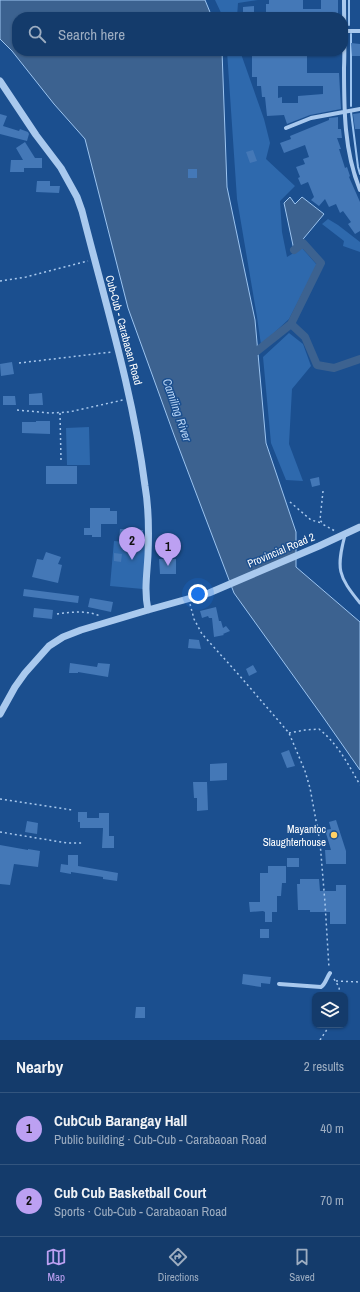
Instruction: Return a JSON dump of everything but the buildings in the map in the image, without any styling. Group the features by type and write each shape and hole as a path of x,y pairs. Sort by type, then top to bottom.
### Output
{"street":[{"path":"344,0 344,12"},
{"path":"348,30 360,31"},
{"path":"344,56 344,111 349,154 352,168 360,190"},
{"name":"Cub-Cub - Carabaoan Road","path":"0,81 36,135 61,168 77,196 82,211 131,398 141,457 147,505 148,553 145,591 148,610"},
{"path":"286,128 311,118 360,108"},
{"name":"Provincial Road 2","path":"0,714 15,687 38,657 49,646 63,637 111,621 209,593 360,527"},
{"path":"279,984 321,987 330,973"}],"lane":[{"path":"344,534 339,560 342,577 346,585 360,603"}],"path":[{"path":"0,281 26,277 94,260"},
{"path":"19,363 119,351"},
{"path":"17,410 60,413 78,411 131,398"},
{"path":"60,413 61,460"},
{"path":"322,491 320,516 322,523"},
{"path":"290,502 311,520 322,523 344,534"},
{"path":"188,599 194,619 202,634 289,734 305,771 318,827 330,973 339,987 340,992"},
{"path":"57,614 82,612 92,613 111,621"},
{"path":"289,734 305,730 318,729 330,738 341,753 360,785"},
{"path":"0,799 72,810"},
{"path":"0,832 67,843 82,843"},
{"path":"336,982 360,982"},
{"path":"320,1040 328,1028"}],"shaded area":[{"path":"215,0 258,0 238,3 237,12 221,12"},
{"path":"227,56 242,56 264,119 270,143 266,159 295,186 280,201 282,232 287,257 302,248 317,265 289,319 261,345 257,317 237,199"},
{"path":"328,219 360,242 360,252 343,246 344,241 322,224"},
{"path":"289,333 303,344 311,366 292,389 289,444 303,481 286,480 271,443 263,357"},
{"path":"89,427 90,465 67,465 66,428"},
{"path":"114,541 147,544 143,589 110,586"}],"water":[{"path":"0,0 205,0 210,12 12,12 12,51 0,39"},
{"name":"Camiling River","path":"16,56 222,56 227,187 255,320 266,443 296,532 296,567 360,622 360,770 234,593 128,308 85,139 54,104"},
{"path":"290,197 295,204 302,197 324,214 294,250 284,203"}],"waterway":[{"path":"349,0 349,25"},
{"path":"351,34 351,106"},
{"path":"351,112 360,174"},
{"path":"291,324 321,263 303,243 294,250"},
{"path":"257,351 291,324 305,337 317,365 334,368 360,359"}],"place":[{"name":"Cub Cub Basketball Court","path":"132,560"},
{"name":"CubCub Barangay Hall","path":"168,566"},
{"name":"Mayantoc Slaughterhouse","path":"334,835"}]}
